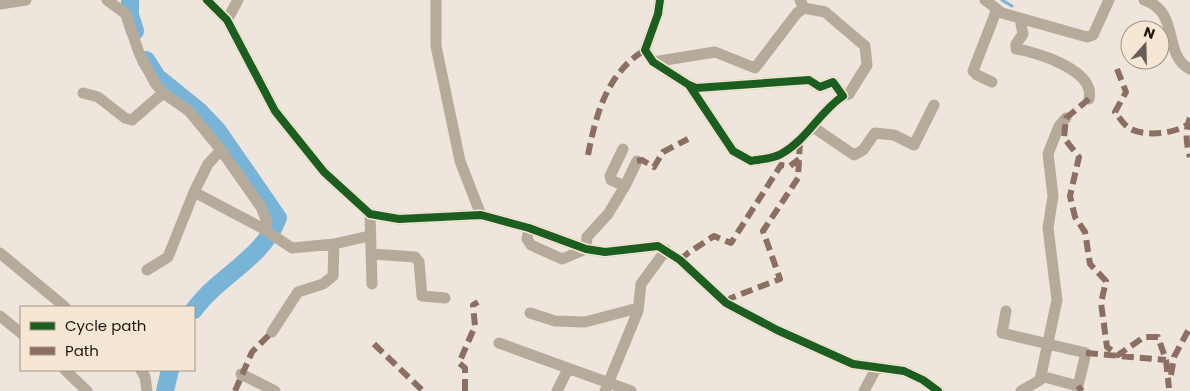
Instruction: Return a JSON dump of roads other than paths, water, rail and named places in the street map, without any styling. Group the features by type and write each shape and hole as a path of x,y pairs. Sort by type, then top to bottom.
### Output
{"street":[{"path":"0,4 26,0"},
{"path":"107,0 126,14 138,53 147,71 163,93 189,111 221,150 261,207 267,222 262,228"},
{"path":"207,0 226,20 275,111 324,172 370,214 399,219 481,215 528,228 586,249 605,252 658,246 666,250 726,302 777,330 853,364 896,369 912,374 938,391"},
{"path":"226,20 238,0"},
{"path":"436,0 436,46 460,161 481,215"},
{"path":"660,0 658,14 645,50 653,62 689,85 696,88 809,80 820,87 833,82 843,96"},
{"path":"986,0 997,9 1020,20 1087,37 1093,36 1110,0"},
{"path":"1144,0 1157,4 1164,13 1176,51 1190,69"},
{"path":"653,62 715,52 755,68 802,4 825,12 866,46 867,65 850,94 843,96 822,113 813,127 781,155 751,161 733,151 689,85"},
{"path":"992,82 976,75 973,71 997,9"},
{"path":"1020,20 1022,34 1016,44 1016,49 1032,51 1075,70 1086,83 1090,94 1089,99"},
{"path":"83,93 98,97 125,118 132,120 163,93"},
{"path":"813,127 854,155 863,150 875,133 894,135 914,145 934,105"},
{"path":"1021,391 1040,380 1057,300 1048,228 1053,196 1048,154 1059,126 1066,118"},
{"path":"147,270 168,257 194,192 208,164 221,150"},
{"path":"623,150 610,176 611,180 625,186"},
{"path":"586,249 588,237 608,214 637,161"},
{"path":"194,192 262,228 292,248 334,244 369,236"},
{"path":"370,214 369,236 372,254 372,284"},
{"path":"528,228 527,239 532,245 562,259 586,249"},
{"path":"272,332 298,292 323,284 333,276 334,244"},
{"path":"608,387 638,308 641,284 666,250"},
{"path":"0,253 65,306"},
{"path":"372,254 415,257 419,262 422,296 445,298"},
{"path":"530,313 555,321 585,322 638,308"},
{"path":"1006,311 1002,333 1086,353 1078,386 1041,376"},
{"path":"0,316 20,333"},
{"path":"499,343 545,358 608,387 631,391"},
{"path":"864,391 877,367"},
{"path":"557,391 568,369"},
{"path":"66,371 87,391"},
{"path":"142,371 145,377 147,391"},
{"path":"242,374 276,391"}],"waterway":[{"path":"130,0 130,15 135,31"},
{"path":"1002,0 1012,6"},
{"path":"146,60 157,77 199,111 218,131 278,218 262,245 215,287 195,309"},
{"path":"165,391 170,371"}]}
